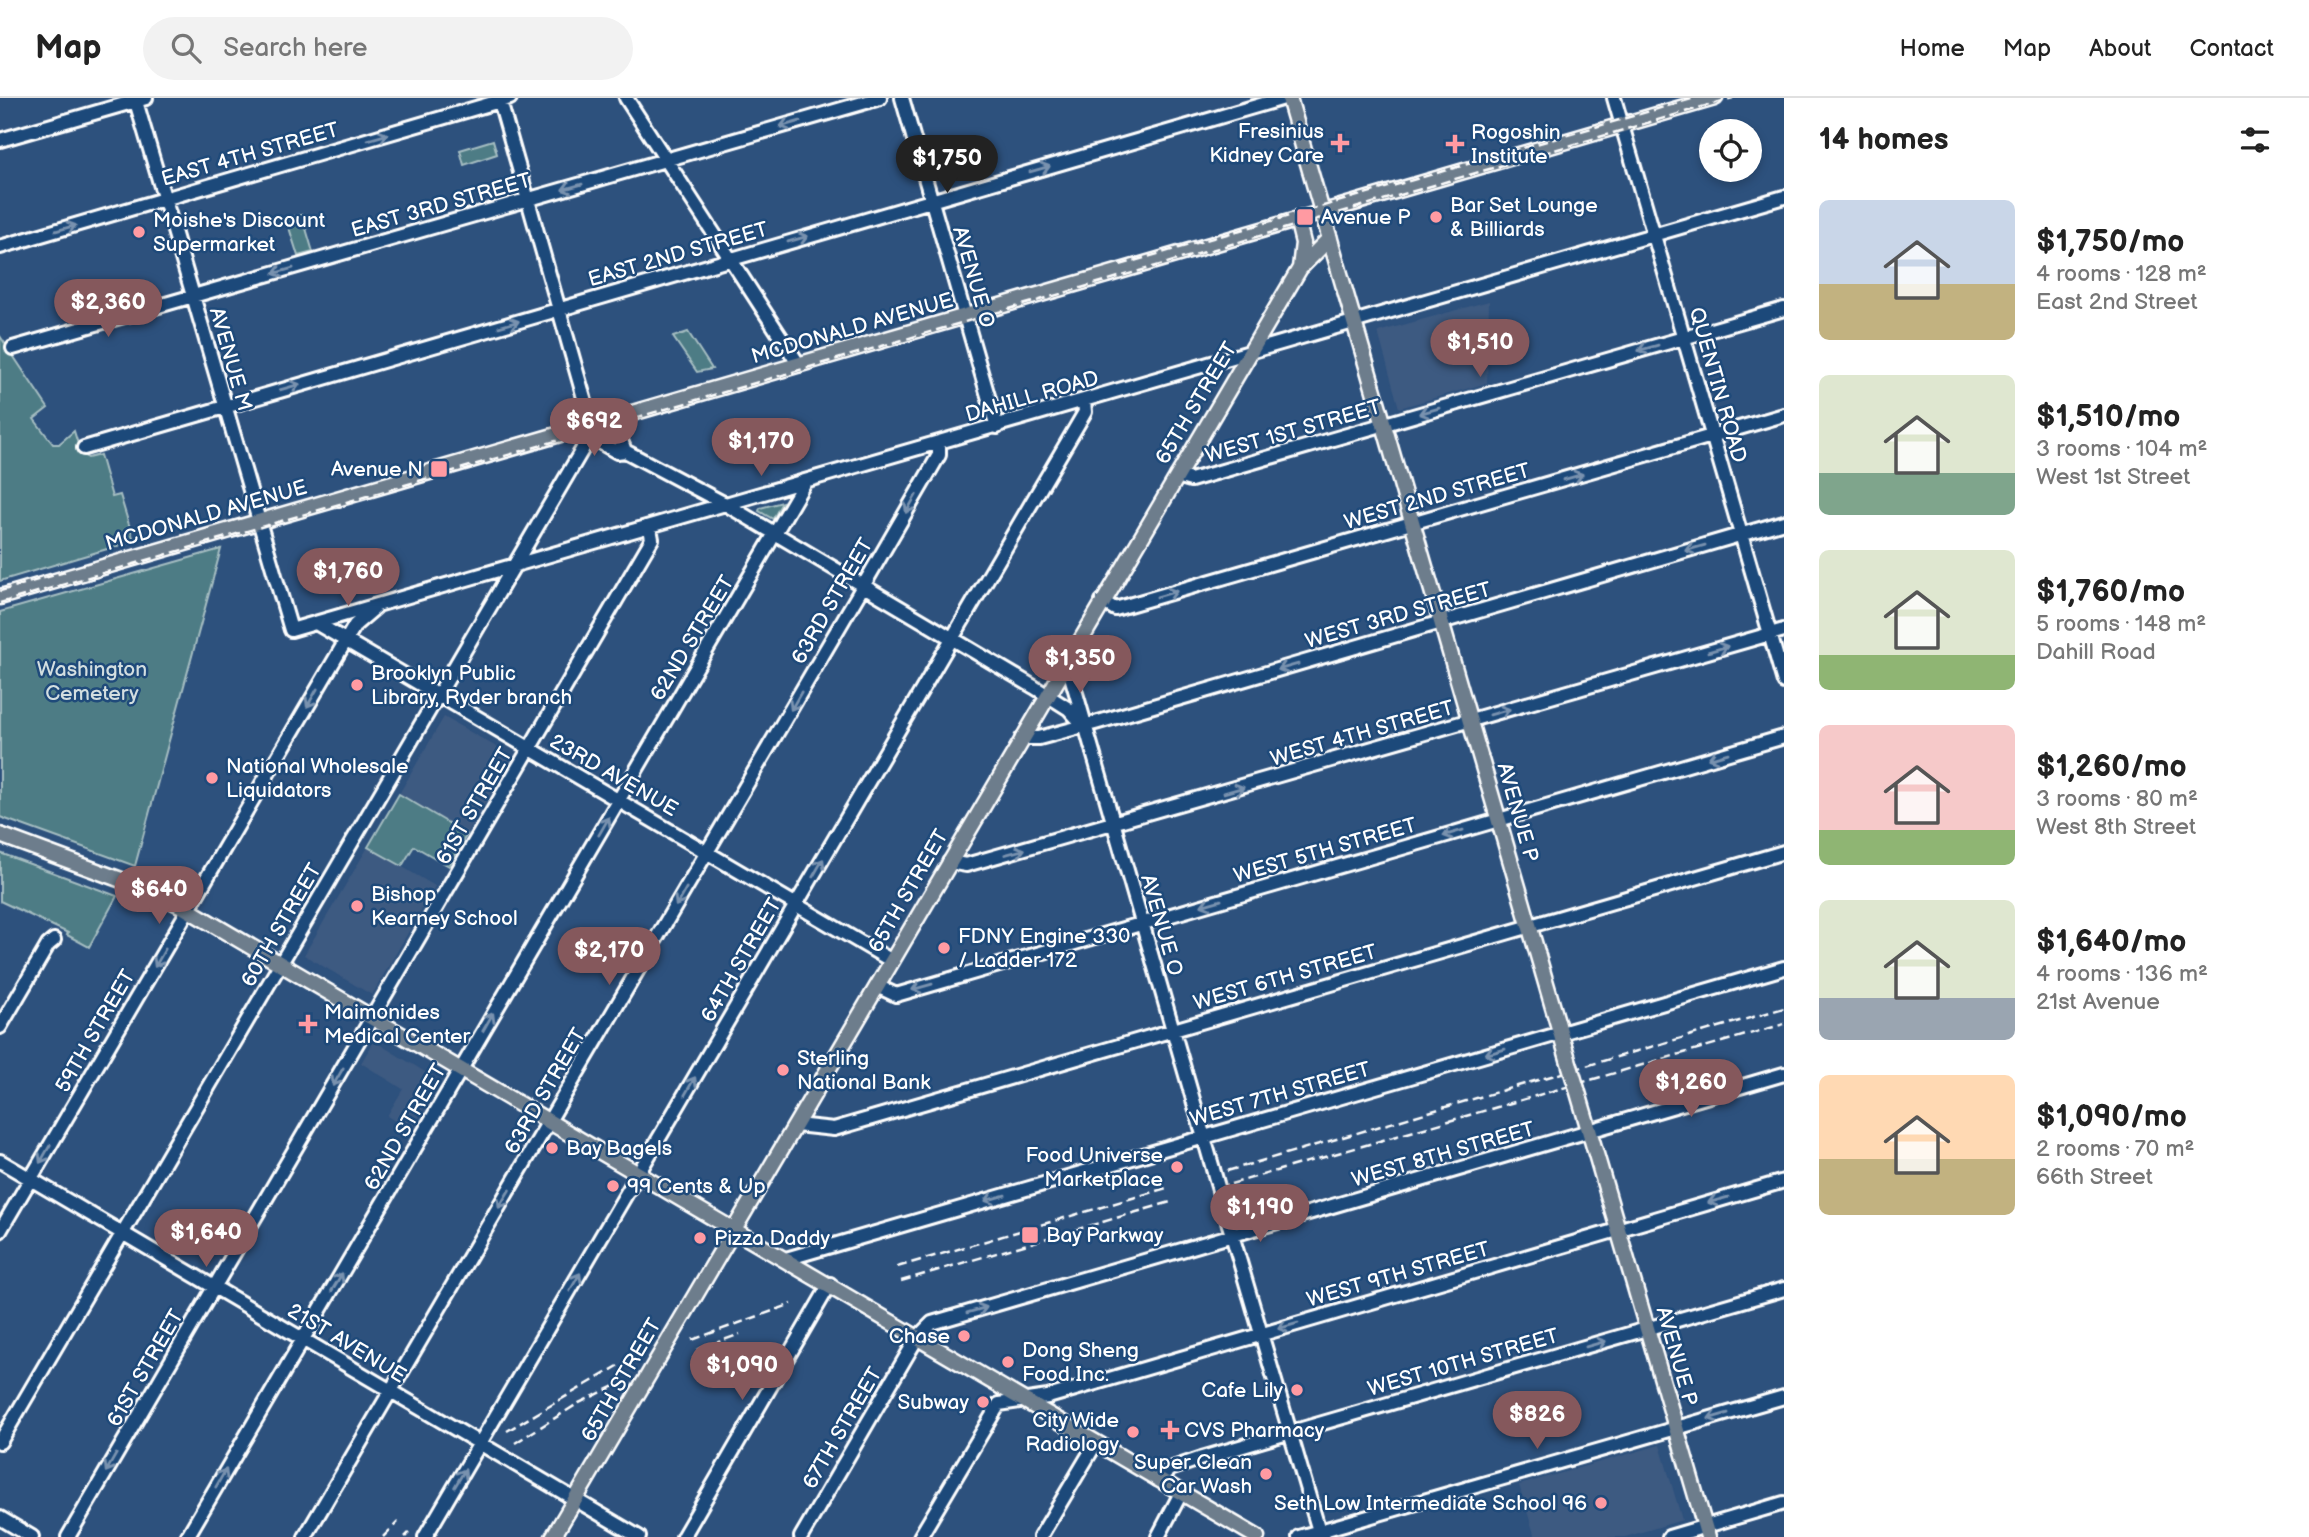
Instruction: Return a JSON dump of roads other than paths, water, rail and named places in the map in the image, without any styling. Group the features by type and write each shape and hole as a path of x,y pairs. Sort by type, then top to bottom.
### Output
{"main road":[{"name":"AVENUE P","path":"1286,98 1330,238 1706,1532"},
{"name":"MCDONALD AVENUE","path":"0,597 1715,98"},
{"name":"65TH STREET","path":"1297,219 1303,243 1300,268"},
{"name":"65TH STREET","path":"553,1537 1300,268 1330,238"},
{"path":"0,835 159,894 188,910 830,1284 917,1338 1257,1537"}],"street":[{"path":"626,98 799,365"},
{"name":"EAST 3RD STREET","path":"13,348 194,298 880,98"},
{"name":"AVENUE O","path":"902,98 997,427"},
{"name":"EAST 2ND STREET","path":"83,448 1286,98"},
{"name":"QUENTIN ROAD","path":"1614,98 1784,682"},
{"path":"0,140 139,99"},
{"name":"AVENUE M","path":"139,99 165,199 291,629"},
{"path":"503,99 596,440 617,452 625,451 727,505 1047,695 1069,709 1084,726"},
{"name":"EAST 4TH STREET","path":"0,247 503,99"},
{"name":"DAHILL ROAD","path":"291,629 357,608 380,605 650,528 1784,197"},
{"name":"WEST 1ST STREET","path":"1177,476 1191,480 1784,309"},
{"name":"64TH STREET","path":"425,1537 1085,412 1084,401"},
{"path":"625,451 618,433 620,423 627,415"},
{"name":"WEST 2ND STREET","path":"1102,601 1115,608 1784,415"},
{"name":"60TH STREET","path":"0,1442 439,694 593,425"},
{"name":"63RD STREET","path":"305,1537 939,455 939,444"},
{"name":"62ND STREET","path":"187,1537 805,482"},
{"name":"WEST 3RD STREET","path":"1022,738 1039,738 1084,726 1784,522"},
{"name":"61ST STREET","path":"68,1537 652,539 650,528"},
{"name":"59TH STREET","path":"0,1231 347,639 362,617 380,605"},
{"name":"23RD AVENUE","path":"316,623 892,961"},
{"name":"WEST 4TH STREET","path":"949,862 966,865 1113,825 1784,629"},
{"name":"AVENUE O","path":"1067,662 1141,924 1322,1534"},
{"name":"WEST 5TH STREET","path":"877,986 896,995 1784,737"},
{"name":"WEST 6TH STREET","path":"796,1125 834,1129 1784,852"},
{"path":"0,1027 48,945 54,940"},
{"name":"WEST 7TH STREET","path":"786,1259 1784,968"},
{"name":"WEST 8TH STREET","path":"917,1338 932,1323 1784,1074"},
{"name":"21ST AVENUE","path":"0,1161 639,1537"},
{"name":"WEST 9TH STREET","path":"920,1537 999,1404 1048,1397 1784,1181"},
{"path":"683,1537 830,1284"},
{"name":"WEST 10TH STREET","path":"1157,1479 1170,1469 1202,1458 1784,1289"},
{"name":"67TH STREET","path":"801,1537 917,1338"},
{"path":"1299,1537 1322,1534 1784,1397"},
{"path":"1040,1537 1096,1443"},
{"path":"1158,1537 1181,1493"},
{"path":"1669,1537 1706,1532 1784,1503"},
{"path":"0,1518 32,1537"}],"railway":[{"path":"1120,265 1695,98"},
{"path":"0,603 1733,98"},
{"path":"0,591 65,572"},
{"path":"1227,1171 1784,1008"},
{"path":"1231,1184 1784,1024"},
{"path":"897,1267 1170,1187"},
{"path":"901,1281 1174,1201"},
{"path":"692,1340 792,1304"},
{"path":"697,1350 740,1334"},
{"path":"507,1431 618,1366"},
{"path":"515,1443 579,1403 621,1383"},
{"path":"383,1537 398,1522"},
{"path":"405,1537 409,1533"}],"place":[{"name":"Fresinius Kidney Care","path":"1340,143"},
{"name":"Rogoshin Institute","path":"1455,144"},
{"name":"Avenue P","path":"1305,217"},
{"name":"Bar Set Lounge & Billiards","path":"1436,217"},
{"name":"Moishe's Discount Supermarket","path":"139,232"},
{"name":"Avenue N","path":"439,469"},
{"name":"Brooklyn Public Library, Ryder branch","path":"357,685"},
{"name":"National Wholesale Liquidators","path":"212,778"},
{"name":"Bishop Kearney School","path":"357,906"},
{"name":"FDNY Engine 330 / Ladder 172","path":"944,948"},
{"name":"Maimonides Medical Center","path":"308,1024"},
{"name":"Sterling National Bank","path":"783,1070"},
{"name":"Bay Bagels","path":"552,1148"},
{"name":"Food Universe Marketplace","path":"1177,1167"},
{"name":"99 Cents & Up","path":"613,1186"},
{"name":"Bay Parkway","path":"1030,1235"},
{"name":"Pizza Daddy","path":"700,1238"},
{"name":"Chase","path":"964,1336"},
{"name":"Dong Sheng Food Inc.","path":"1008,1362"},
{"name":"Cafe Lily","path":"1297,1390"},
{"name":"Subway","path":"983,1402"},
{"name":"CVS Pharmacy","path":"1170,1430"},
{"name":"City Wide Radiology","path":"1133,1432"},
{"name":"Super Clean Car Wash","path":"1266,1474"},
{"name":"Seth Low Intermediate School 96","path":"1601,1503"}],"park label":[{"name":"Washington Cemetery","path":"92,681"}]}
